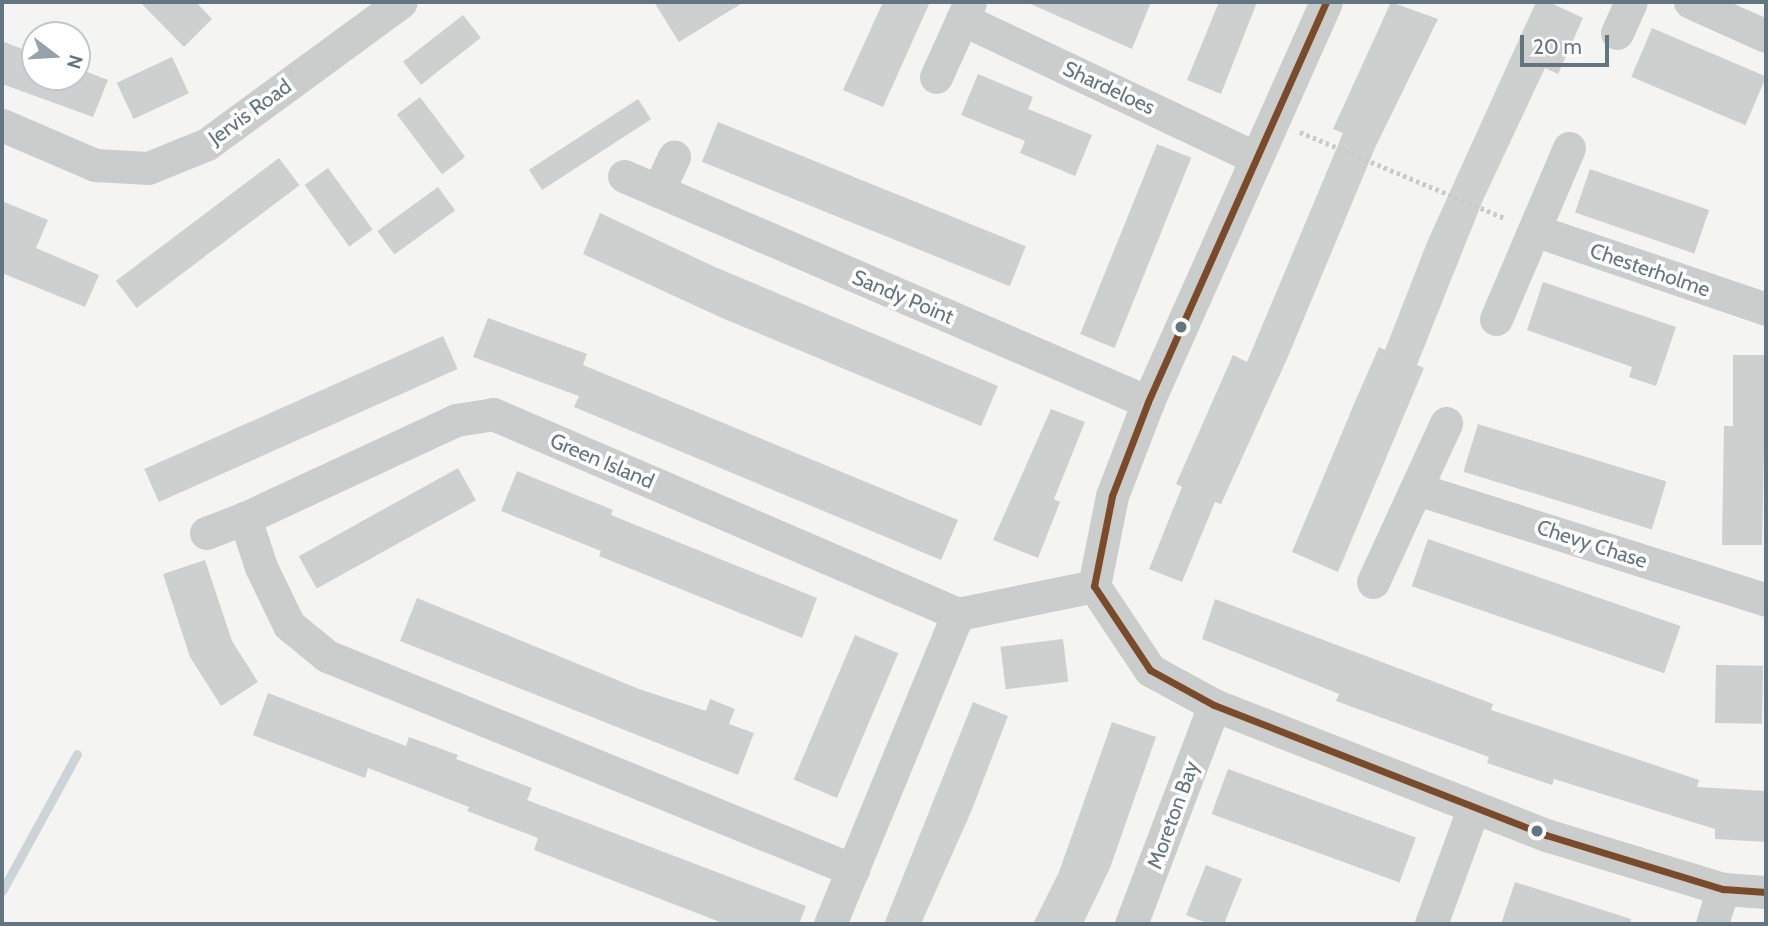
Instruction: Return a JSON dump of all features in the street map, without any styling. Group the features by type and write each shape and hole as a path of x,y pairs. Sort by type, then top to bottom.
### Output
{"street":[{"name":"Jervis Road","path":"2,125 95,165 149,168 206,144 401,2"},
{"path":"1325,2 1149,402 1112,496 1094,586 1150,670 1214,705 1473,809 1723,889 1766,892"},
{"path":"1617,33 1631,2"},
{"path":"1690,2 1766,36"},
{"name":"Shardeloes","path":"936,77 966,10 1256,158"},
{"path":"1496,319 1569,148"},
{"path":"658,191 674,156"},
{"name":"Sandy Point","path":"624,176 1149,402"},
{"name":"Chesterholme","path":"1534,230 1766,309"},
{"name":"Green Island","path":"206,533 245,518 456,420 493,414 958,614"},
{"path":"1373,582 1446,423"},
{"name":"Chevy Chase","path":"1417,489 1766,600"},
{"path":"245,518 261,567 289,625 327,656 853,870"},
{"path":"830,924 958,614 1094,586"},
{"name":"Moreton Bay","path":"1131,924 1214,705"},
{"path":"1431,924 1473,809"},
{"path":"1712,924 1723,889"}],"path":[{"path":"1274,120 1534,230"}],"building":[{"path":"140,2 196,2 212,19 184,47"},
{"path":"654,2 744,2 679,42"},
{"path":"883,2 930,2 883,107 843,90"},
{"path":"1026,2 1151,2 1132,49"},
{"path":"1219,2 1257,2 1221,94 1187,80"},
{"path":"1391,2 1438,19 1375,148 1287,359 1221,504 1215,502 1182,582 1149,569 1182,487 1176,484 1233,355 1247,362 1343,133 1333,129"},
{"path":"1536,2 1549,2 1583,18 1558,74 1545,68 1483,200 1417,365 1424,368 1338,572 1292,552 1379,347 1385,350 1428,240"},
{"path":"463,15 481,38 421,85 403,62"},
{"path":"1652,28 1766,76 1745,125 1631,77"},
{"path":"2,41 21,48 21,91 2,84"},
{"path":"172,57 189,93 134,119 117,83"},
{"path":"91,73 108,80 93,117 21,91 91,91"},
{"path":"978,74 1033,97 1028,109 1092,135 1075,176 1020,153 1025,141 961,115"},
{"path":"420,97 465,157 442,174 397,114"},
{"path":"638,99 651,119 542,190 529,170"},
{"path":"718,122 1026,246 1010,286 702,162"},
{"path":"1157,144 1191,158 1115,348 1080,334"},
{"path":"279,158 299,185 137,308 116,281"},
{"path":"328,168 373,229 349,247 305,185"},
{"path":"1590,169 1709,210 1694,254 1575,212"},
{"path":"438,187 455,210 394,255 377,231"},
{"path":"2,201 48,220 36,248 99,275 85,307 2,273"},
{"path":"600,213 715,267 998,386 981,426 722,318 583,254"},
{"path":"1543,282 1676,327 1656,386 1629,377 1632,367 1527,330"},
{"path":"488,318 587,354 583,365 958,520 941,560 574,407 579,396 473,357"},
{"path":"443,336 458,369 159,502 144,469"},
{"path":"1733,355 1766,355 1762,545 1722,545 1724,426 1733,426"},
{"path":"1051,409 1085,422 1054,499 1060,502 1038,558 993,540"},
{"path":"1478,424 1666,482 1652,529 1463,472"},
{"path":"458,468 476,500 317,589 299,556"},
{"path":"517,471 613,510 611,515 817,598 802,638 599,556 601,551 501,511"},
{"path":"1428,539 1680,626 1664,673 1412,586"},
{"path":"205,560 232,641 258,682 221,706 190,657 163,574"},
{"path":"417,598 639,689 706,711 710,699 735,709 729,724 754,733 738,775 400,641"},
{"path":"1215,599 1493,704 1491,710 1699,780 1697,787 1766,791 1766,842 1715,839 1715,829 1554,779 1552,785 1487,763 1489,757 1336,701 1339,694 1202,639"},
{"path":"855,635 898,653 837,798 794,780"},
{"path":"1063,639 1068,682 1006,689 1000,647"},
{"path":"1716,665 1763,666 1762,724 1715,723"},
{"path":"268,693 406,746 409,737 458,755 456,759 532,788 527,800 806,906 799,924 725,924 534,850 538,838 467,811 469,807 368,768 365,778 253,735"},
{"path":"973,702 1008,716 971,812 921,924 884,924"},
{"path":"1112,722 1156,737 1110,868 1083,924 1033,924 1059,872"},
{"path":"1228,769 1416,837 1400,883 1212,814"},
{"path":"1206,865 1242,879 1224,924 1209,924 1186,915"},
{"path":"1515,882 1631,919 1630,924 1501,924"}],"waterway":[{"path":"2,891 77,754"}],"transit line":[{"path":"1326,2 1148,402 1112,496 1094,586 1150,670 1214,705 1546,835 1723,889 1766,892"}]}
